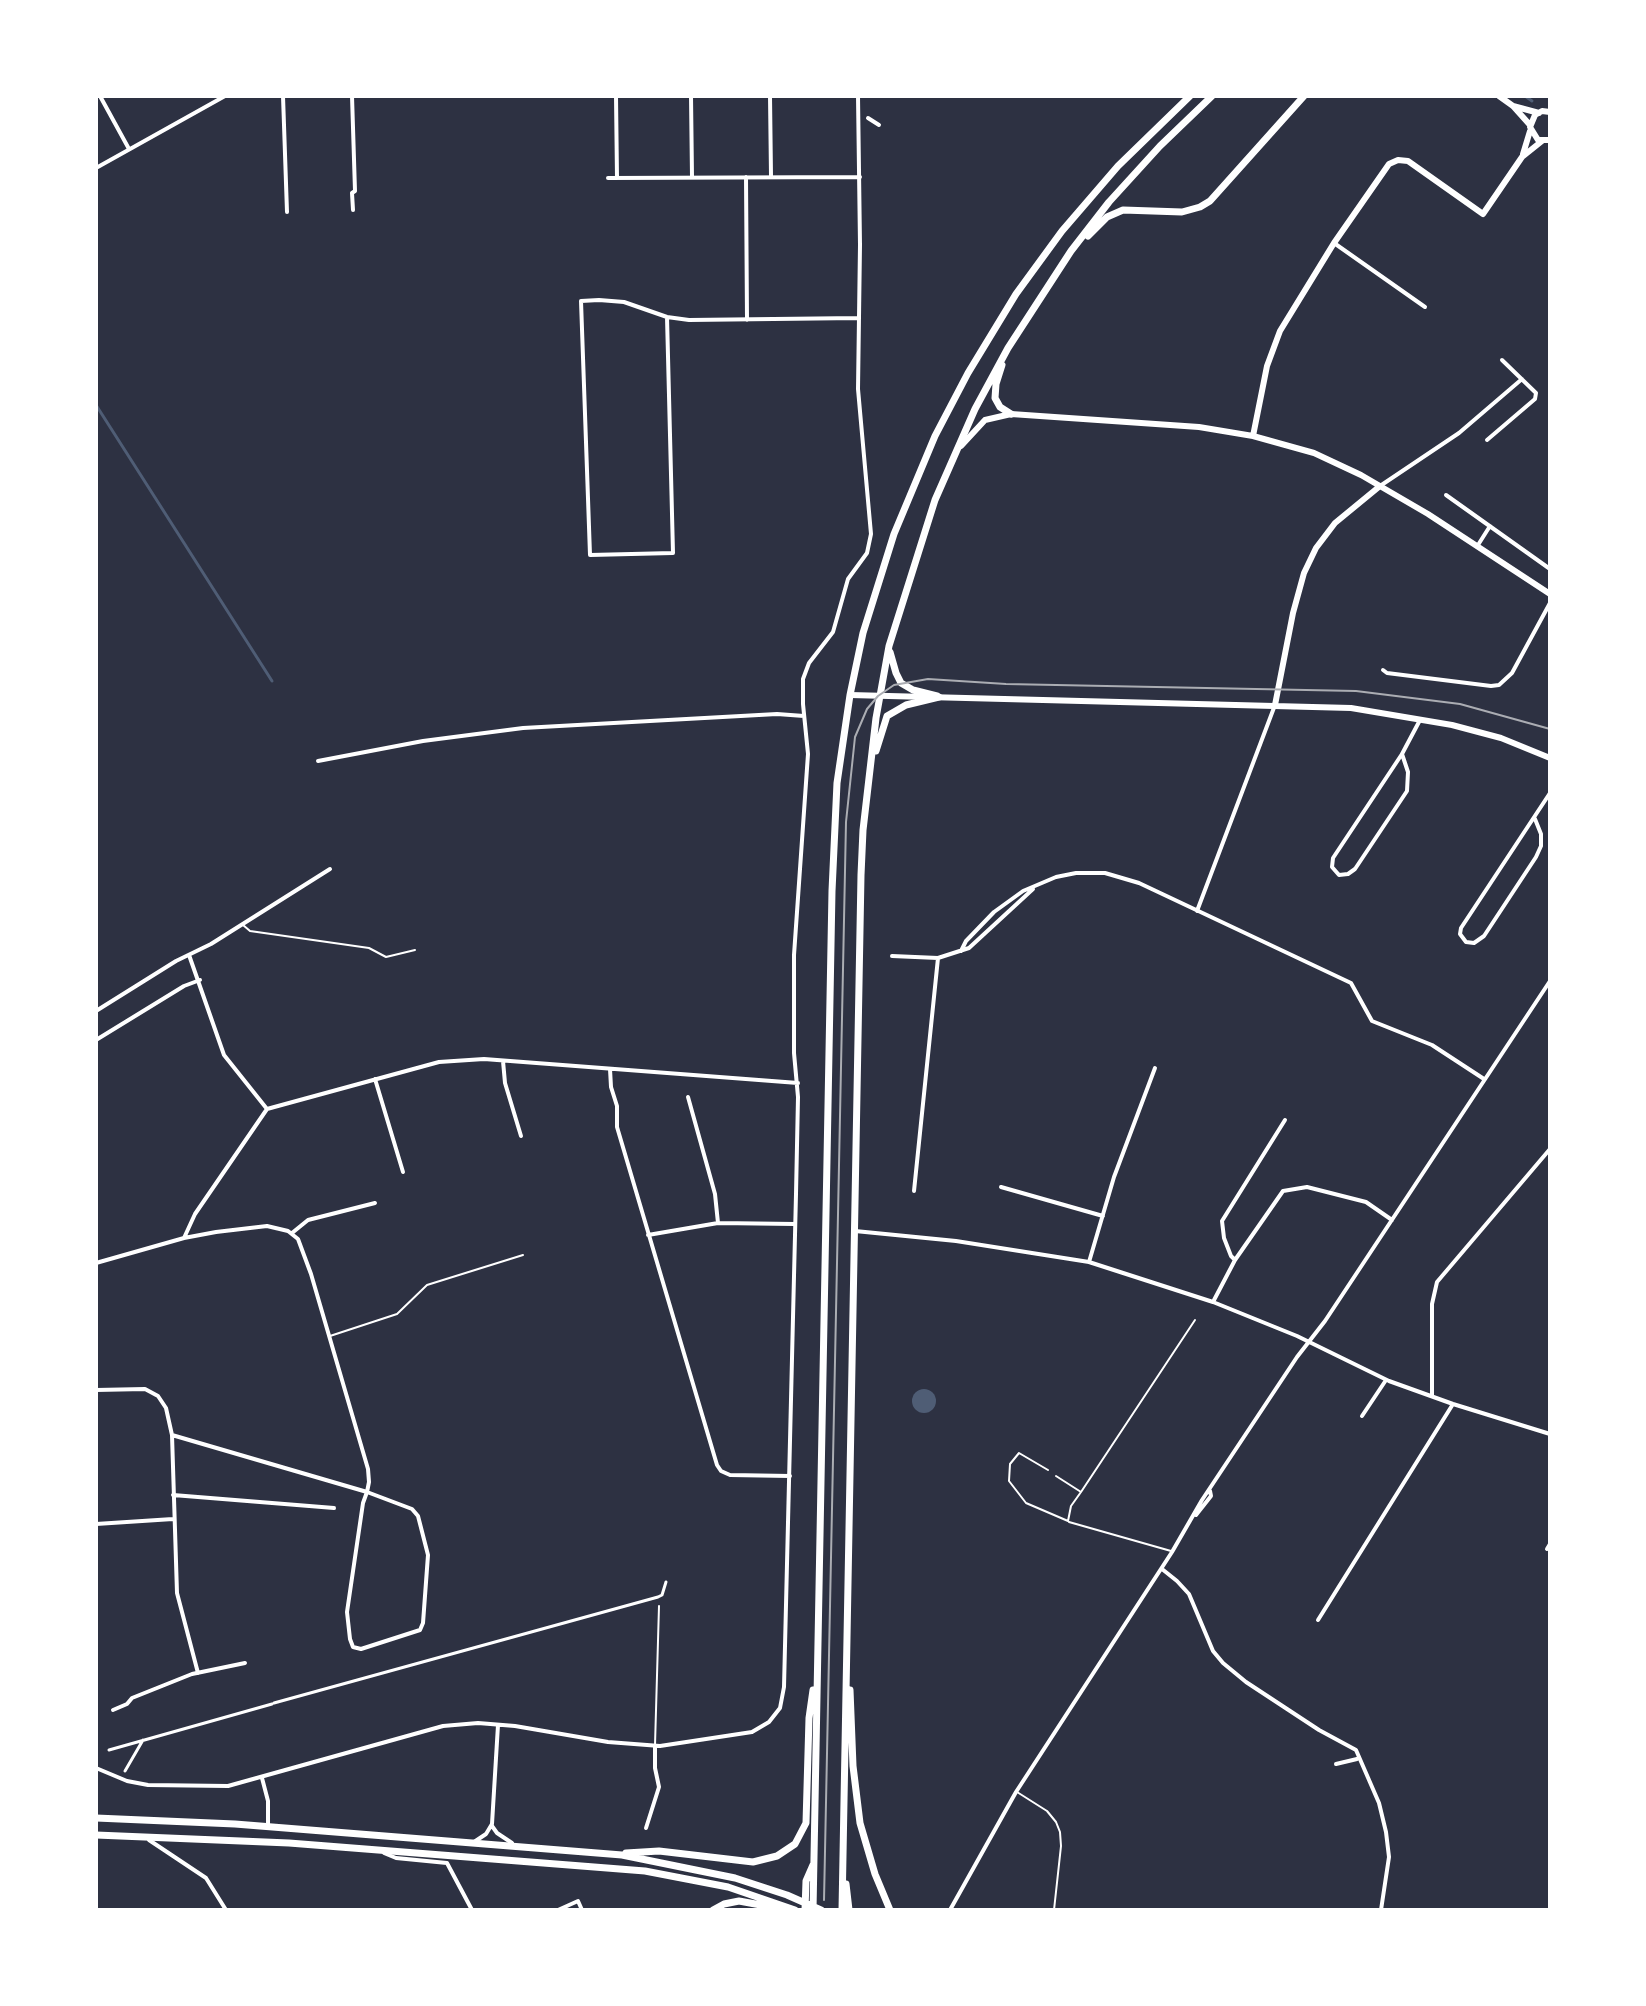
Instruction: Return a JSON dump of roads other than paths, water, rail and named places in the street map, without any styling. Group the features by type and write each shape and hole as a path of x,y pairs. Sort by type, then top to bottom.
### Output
{"main road":[{"path":"813,1910 832,891 837,783 850,695 863,633 894,534 926,457 968,373 1016,294 1054,240 1118,166 1188,96"},
{"path":"842,1910 861,875 869,781 889,646 921,538 954,454 1008,348 1071,251 1126,182 1212,96"},
{"path":"1071,251 1107,217 1119,211 1182,212 1210,201 1304,96"},
{"path":"1008,348 994,395 1000,407 1011,414"},
{"path":"889,646 901,683 913,690 939,697"},
{"path":"869,781 887,716 906,705 939,697"},
{"path":"847,1644 855,1796 870,1860 890,1910"},
{"path":"608,1854 659,1851 753,1862 777,1856 795,1844 806,1823 809,1718 818,1656"},
{"path":"96,1818 268,1827 608,1854 697,1869 780,1892 821,1910"},
{"path":"96,1835 370,1848 645,1871 704,1882 793,1910"},
{"path":"842,1861 849,1910"},
{"path":"805,1910 807,1876 814,1863"},
{"path":"713,1910 739,1901 780,1906"}],"street":[{"path":"100,96 129,149"},
{"path":"96,168 225,96"},
{"path":"283,96 287,212"},
{"path":"352,96 353,210"},
{"path":"616,96 617,178"},
{"path":"691,96 692,177"},
{"path":"770,96 771,176"},
{"path":"96,1768 127,1781 156,1785 228,1786 443,1726 498,1725 655,1746 752,1732 766,1725 780,1708 784,1687 798,1083 793,1018 796,901 808,762 804,716 805,672 833,632 848,579 867,553 870,541 858,389 858,96"},
{"path":"1499,96 1513,106 1530,128 1548,141 1522,157"},
{"path":"1513,106 1539,113"},
{"path":"1253,436 1273,347 1293,308 1334,243 1393,161 1408,161 1483,214 1522,157 1532,118 1549,111"},
{"path":"868,118 879,125"},
{"path":"746,177 747,320"},
{"path":"608,178 860,177"},
{"path":"1334,243 1425,307"},
{"path":"667,317 673,553 590,555 581,301 624,302 667,317 694,320 858,318"},
{"path":"1487,440 1535,399 1536,393 1502,360"},
{"path":"1197,911 1275,705 1298,591 1321,540 1335,523 1380,486 1459,433 1522,379"},
{"path":"954,454 980,424 992,417 1011,414 1199,427 1253,436 1314,453 1380,486 1550,594"},
{"path":"1446,495 1550,569"},
{"path":"1476,547 1490,525"},
{"path":"1383,670 1387,673 1499,685 1512,673 1550,603"},
{"path":"850,695 1351,708 1421,718 1478,731 1550,758"},
{"path":"318,761 423,741 523,728 777,714 804,716"},
{"path":"1402,754 1408,772 1407,791 1355,869 1339,875 1332,867 1333,858 1402,754 1421,718"},
{"path":"1535,819 1541,834 1541,846 1536,857 1484,936 1474,943 1466,942 1461,937 1461,928 1550,793"},
{"path":"96,1011 330,869"},
{"path":"961,951 966,941 994,912 1023,891 1054,877 1105,873 1139,883 1351,983 1372,1021 1432,1045 1484,1079"},
{"path":"892,956 938,958 961,951 979,940 1035,887"},
{"path":"189,955 227,1060 267,1109"},
{"path":"914,1191 938,958"},
{"path":"96,1040 184,986 200,980"},
{"path":"950,1910 1016,1792 1194,1517 1207,1503 1210,1491 1550,981"},
{"path":"184,1238 195,1214 267,1109 454,1059 798,1083"},
{"path":"503,1061 505,1083 521,1136"},
{"path":"1089,1262 1155,1068"},
{"path":"610,1069 617,1106 617,1127 719,1469 730,1475 790,1476"},
{"path":"375,1079 403,1172"},
{"path":"688,1097 715,1194 718,1223"},
{"path":"1235,1260 1224,1238 1222,1221 1285,1120"},
{"path":"1432,1396 1432,1304 1437,1282 1550,1149"},
{"path":"1001,1187 1103,1216"},
{"path":"1213,1302 1235,1260 1280,1194 1307,1187 1366,1202 1392,1220"},
{"path":"292,1233 308,1220 375,1203"},
{"path":"648,1235 718,1223 795,1224"},
{"path":"96,1263 184,1238 267,1226 292,1233 302,1246 368,1469 367,1492 359,1528 348,1625 355,1648 417,1632 423,1623 428,1555 418,1516 412,1509 367,1492 172,1435"},
{"path":"855,1231 956,1241 1089,1262 1213,1302 1310,1342 1386,1380 1550,1434"},
{"path":"1362,1416 1386,1380"},
{"path":"96,1390 137,1388 152,1392 163,1402 169,1415 177,1593 198,1673"},
{"path":"1318,1620 1453,1404"},
{"path":"172,1495 334,1508"},
{"path":"96,1524 173,1519"},
{"path":"1162,1569 1189,1594 1219,1659 1246,1682 1322,1732 1356,1750 1379,1803 1386,1832 1389,1857 1381,1910"},
{"path":"109,1750 658,1597 662,1595 666,1582"},
{"path":"113,1710 127,1704 132,1698 198,1673 245,1663"},
{"path":"472,1843 484,1836 492,1824 498,1725"},
{"path":"125,1771 143,1740"},
{"path":"646,1828 659,1787 655,1746"},
{"path":"1336,1764 1358,1758"},
{"path":"262,1778 268,1801 268,1827"},
{"path":"492,1824 497,1833 517,1846"},
{"path":"144,1836 207,1879 226,1910"},
{"path":"370,1848 396,1858 447,1863 472,1910"},
{"path":"558,1910 578,1901 582,1910"}],"lane":[{"path":"242,924 250,931 369,948 386,957 415,950"},
{"path":"329,1336 397,1314 427,1285 523,1255"},
{"path":"1068,1521 1071,1506 1195,1320"},
{"path":"1048,1470 1019,1453 1009,1468 1009,1481 1026,1503 1068,1521 1172,1552"},
{"path":"1056,1476 1081,1492"},
{"path":"655,1746 659,1606"},
{"path":"1016,1792 1047,1811 1058,1827 1061,1846 1054,1910"}],"water":[{"path":"924,1389 933,1392 936,1401 933,1410 924,1413 915,1410 912,1401 915,1392"}],"waterway":[{"path":"1525,96 1532,101"},
{"path":"96,405 272,681"}],"tram line":[{"path":"824,1900 846,822 855,737 867,709 878,696 894,685 928,679 1006,684 1356,691 1460,704 1550,729"}]}
